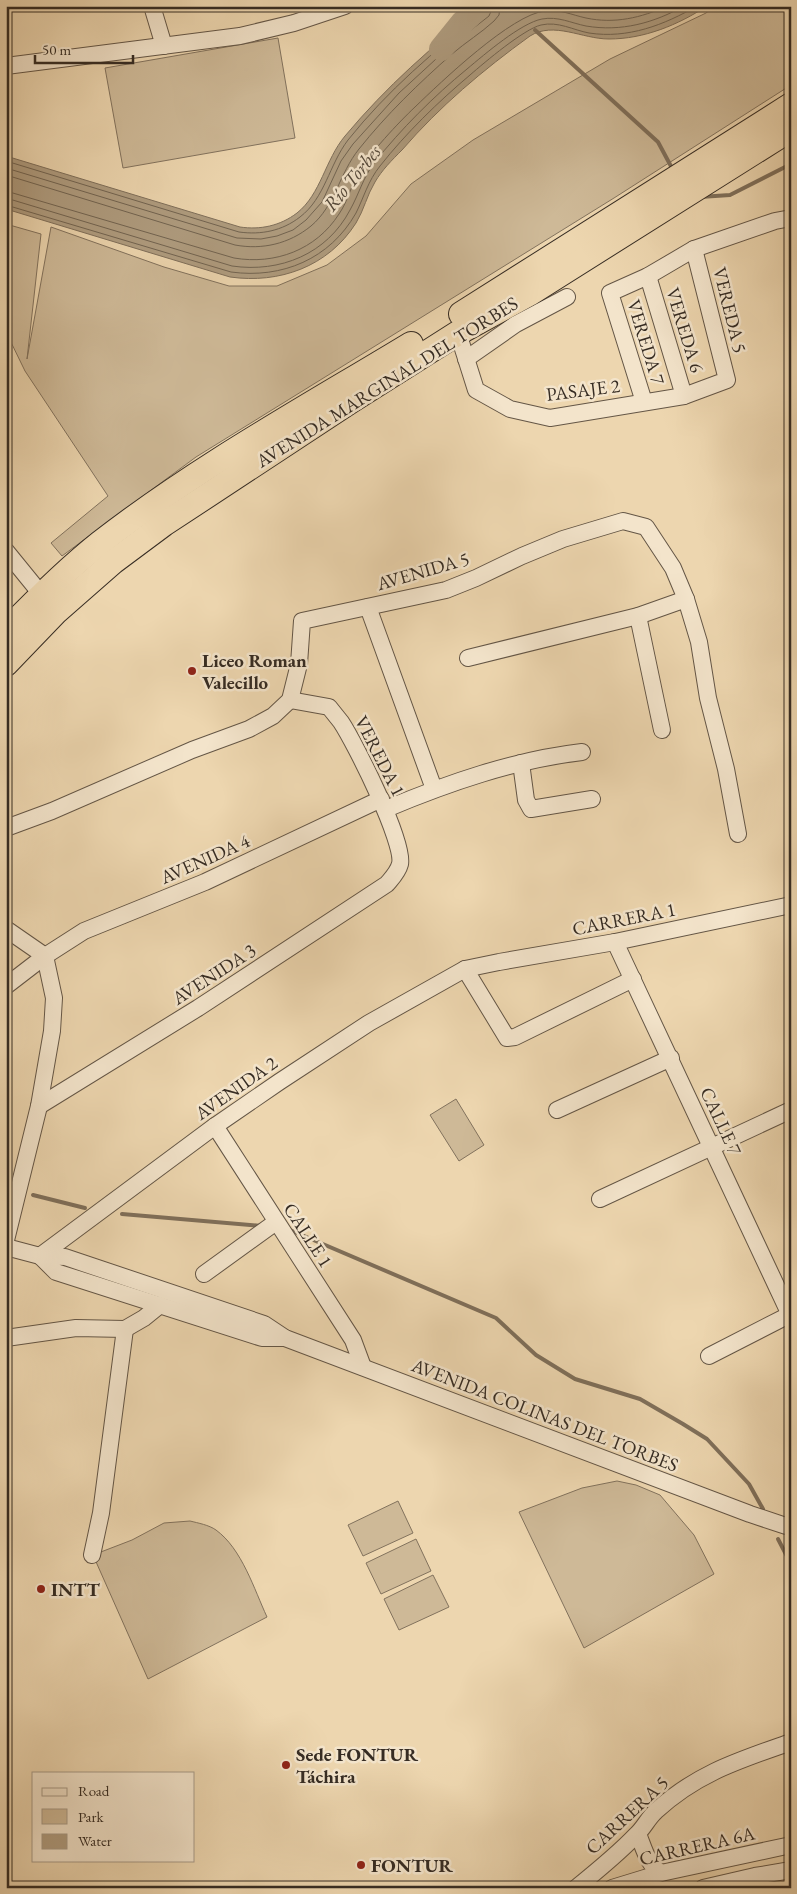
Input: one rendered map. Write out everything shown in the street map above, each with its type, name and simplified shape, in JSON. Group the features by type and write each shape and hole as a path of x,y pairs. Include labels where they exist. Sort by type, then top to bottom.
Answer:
{"highway":[{"name":"AVENIDA MARGINAL DEL TORBES","path":"6,632 41,594 99,544 204,470 490,296 791,105"},
{"name":"AVENIDA MARGINAL DEL TORBES","path":"6,664 56,612 112,562 220,487 458,334 529,294 791,129"}],"street":[{"path":"152,6 164,46"},
{"path":"6,66 240,36 294,23 346,6"},
{"path":"648,276 694,250 791,218"},
{"name":"VEREDA 5","path":"694,250 727,380"},
{"name":"VEREDA 7","path":"644,402 610,293 648,276"},
{"name":"VEREDA 6","path":"648,276 684,396"},
{"path":"466,359 516,324 568,297"},
{"name":"PASAJE 2","path":"458,334 476,390 510,409 550,418 684,396 727,380"},
{"name":"AVENIDA 5","path":"290,700 299,664 302,622 446,590 563,539 623,521 646,528 673,568 686,599 699,642 708,698 726,769 738,834"},
{"path":"6,551 41,594"},
{"path":"468,658 638,616 686,599"},
{"path":"368,607 434,789"},
{"path":"638,616 662,730"},
{"path":"6,828 52,811 192,750 249,730 274,716 290,700"},
{"name":"VEREDA 1","path":"290,700 329,707 342,723 383,804 400,854 400,864"},
{"name":"AVENIDA 4","path":"6,986 84,931 206,882 383,804 522,762 582,752"},
{"path":"522,762 526,800 531,809 592,799"},
{"name":"AVENIDA 3","path":"39,1106 206,1003 387,884 396,874 400,864"},
{"name":"CARRERA 1","path":"465,969 615,942 791,905"},
{"path":"6,929 46,956 54,998 52,1031 39,1106 6,1240"},
{"name":"CALLE 7","path":"615,942 790,1315"},
{"path":"465,969 508,1038 516,1037 633,979"},
{"name":"AVENIDA 2","path":"40,1256 216,1126 279,1082 369,1024 465,969"},
{"path":"558,1110 670,1058"},
{"path":"600,1199 791,1110"},
{"name":"CALLE 1","path":"216,1126 353,1340 363,1367"},
{"path":"204,1274 276,1222"},
{"name":"AVENIDA COLINAS DEL TORBES","path":"6,1247 40,1256 65,1257 264,1324 285,1338 750,1514 791,1526"},
{"name":"AVENIDA COLINAS DEL TORBES","path":"40,1256 56,1272 262,1338 285,1338"},
{"path":"6,1338 76,1328 125,1329 160,1305"},
{"path":"709,1356 790,1315"},
{"path":"92,1555 101,1513 125,1329"},
{"name":"CARRERA 5","path":"576,1888 603,1867 638,1834 654,1812 688,1786 724,1766 791,1742"},
{"path":"638,1834 647,1858 654,1868 661,1873"},
{"name":"CARRERA 6A","path":"612,1888 661,1873 791,1845"},
{"path":"704,1888 791,1870"}],"green space":[{"path":"715,6 791,6 791,85 614,198 196,457 62,556 51,543 108,496 25,371 6,332 6,224 41,234 27,359 51,227 164,267 229,286 277,286 327,265 366,236 411,184 473,140 610,59 706,13"},
{"path":"278,38 295,138 123,168 105,68"},
{"path":"456,1099 484,1145 459,1161 430,1115"},
{"path":"617,1481 636,1485 660,1495 694,1535 714,1574 584,1648 519,1512 582,1488"},
{"path":"398,1501 413,1533 363,1556 348,1525"},
{"path":"190,1521 213,1528 225,1538 240,1558 267,1617 148,1679 93,1555 132,1540 164,1523"},
{"path":"416,1539 431,1571 381,1594 366,1563"},
{"path":"433,1575 449,1607 399,1630 384,1599"}],"water":[{"path":"484,6 707,6 672,25 635,37 609,39 558,30 539,32 530,36 463,89 431,118 391,161 375,182 359,218 345,238 317,261 284,275 266,278 230,277 6,209 6,156 240,227 255,228 277,224 297,213 305,205 317,187 338,145 377,100 428,51"}],"waterway":[{"name":"Río Torbes","path":"441,49 462,23 480,6"},
{"path":"535,30 658,142 673,170"},
{"path":"700,197 730,195 791,164"},
{"path":"33,1195 85,1208"},
{"path":"122,1214 262,1226"},
{"path":"290,1230 496,1318 536,1355 575,1379 640,1399 683,1424 707,1439 749,1484 763,1509"},
{"path":"778,1539 791,1564"}],"place":[{"name":"Liceo Roman Valecillo","path":"192,671"},
{"name":"INTT","path":"41,1589"},
{"name":"Sede FONTUR Táchira","path":"286,1765"},
{"name":"FONTUR","path":"361,1865"}]}
